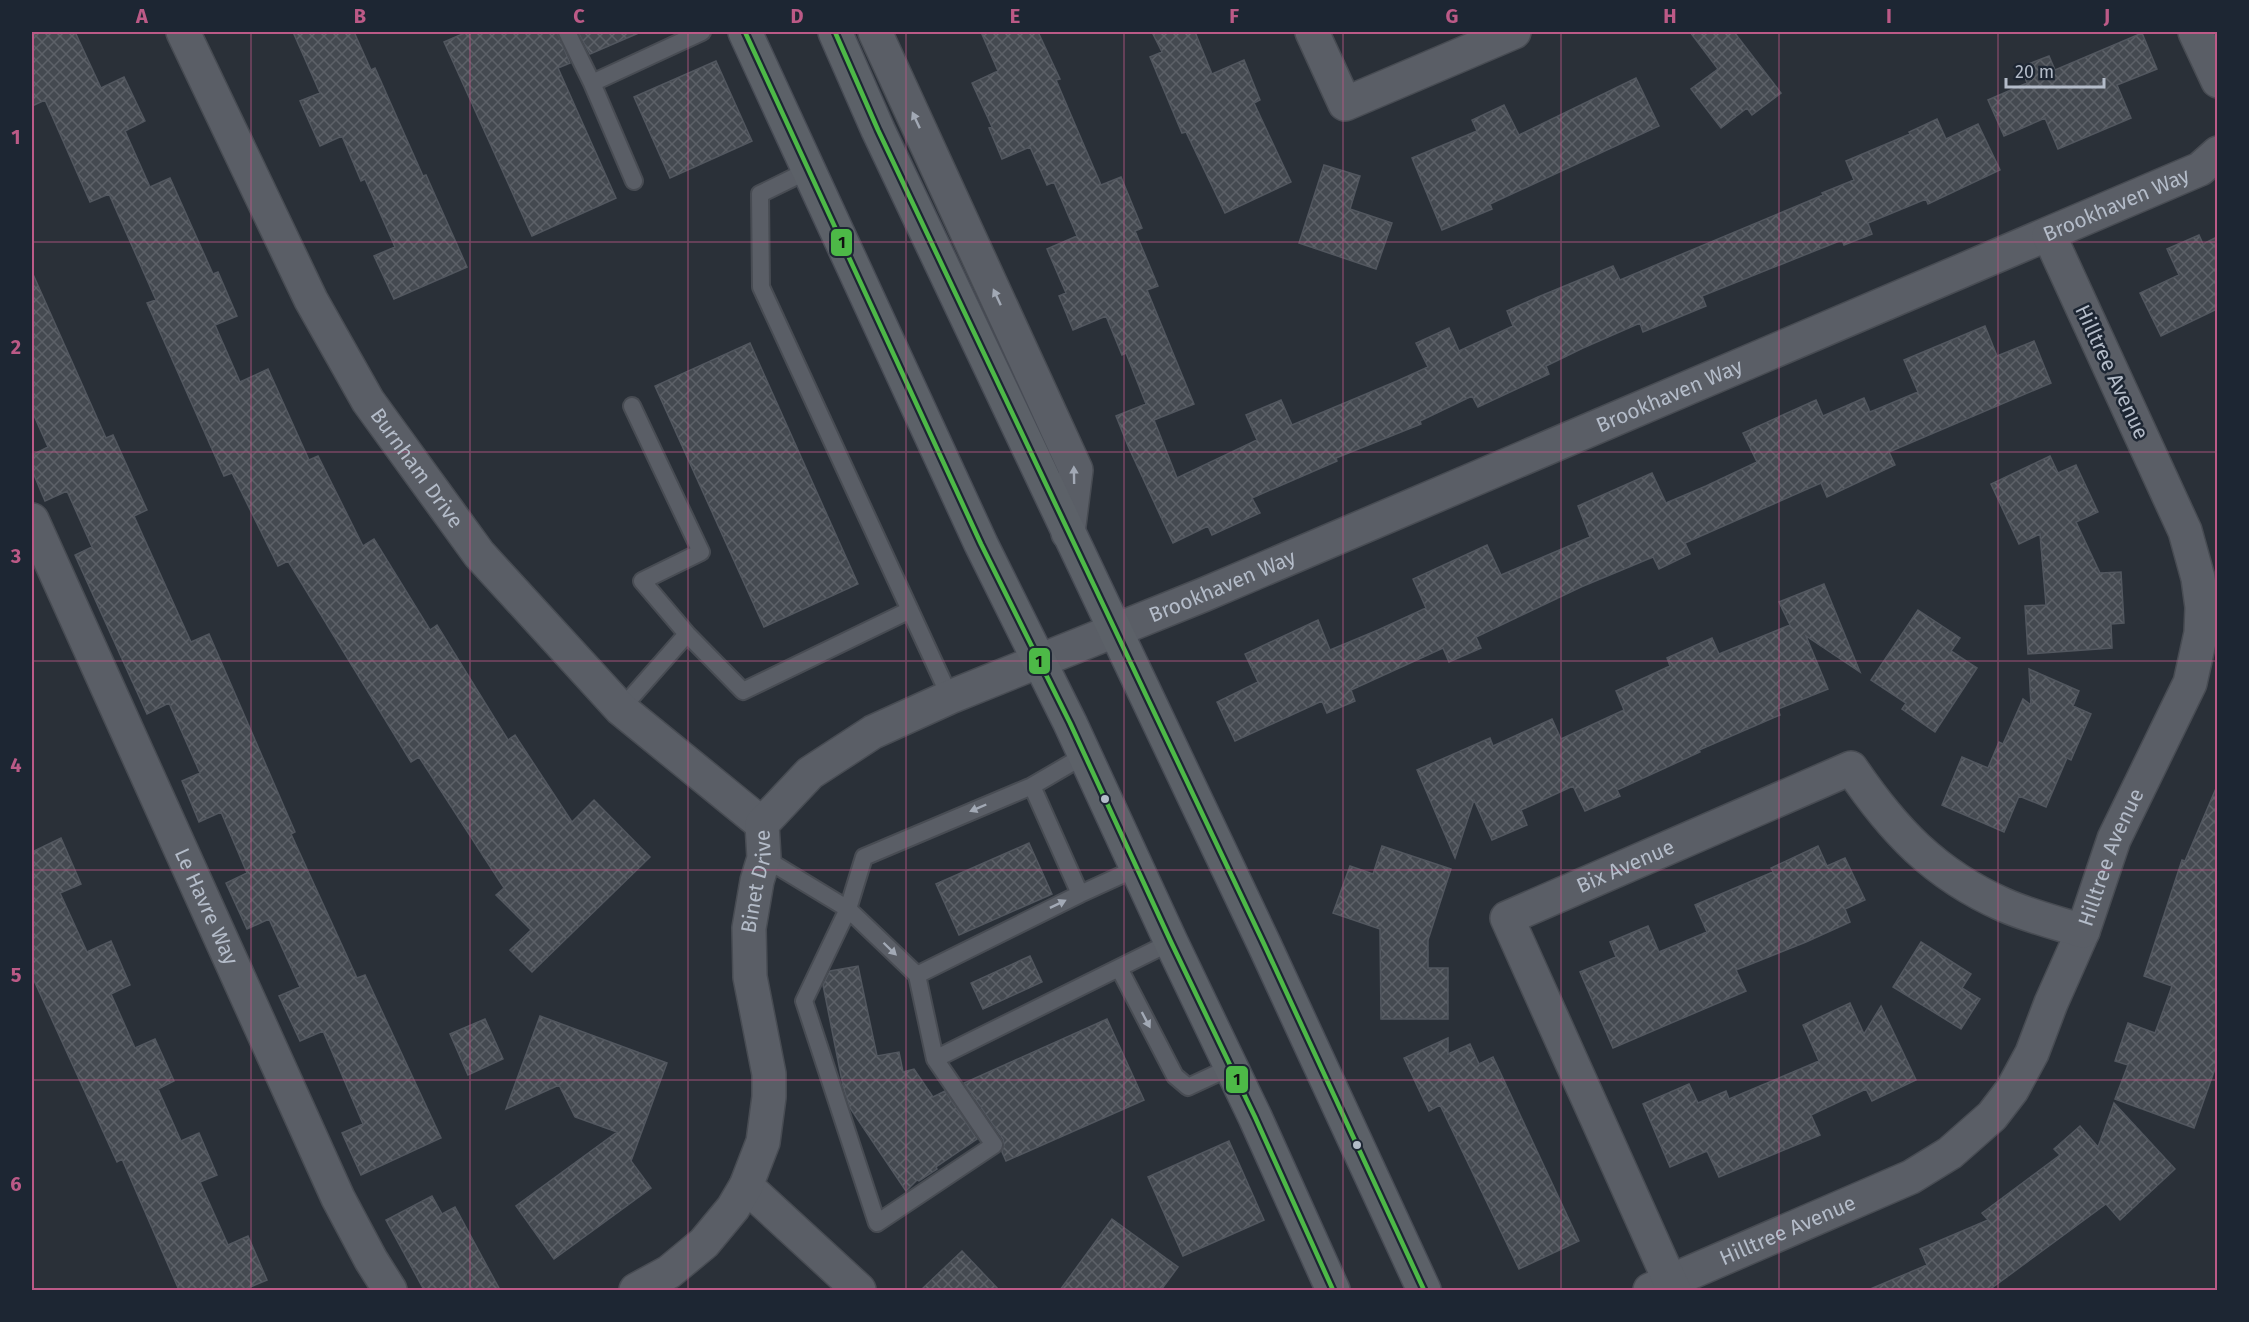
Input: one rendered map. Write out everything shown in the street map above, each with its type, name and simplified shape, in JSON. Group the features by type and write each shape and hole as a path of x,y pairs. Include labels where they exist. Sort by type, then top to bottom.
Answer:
{"main road":[{"path":"746,32 981,544 1085,754 1334,1290"},
{"path":"835,32 878,130 1115,629 1424,1290"}],"street":[{"name":"Burnham Drive","path":"183,32 311,300 368,401 479,554 621,709 762,824"},
{"path":"875,32 1076,470 1068,533"},
{"path":"1312,32 1345,104 1514,32"},
{"path":"2195,32 2217,81"},
{"name":"Brookhaven Way","path":"1115,629 1203,595 2200,170 2217,153"},
{"name":"Hilltree Avenue","path":"1665,1288 1911,1177 1950,1153 1992,1116 2012,1090 2032,1053 2083,931 2114,838 2190,683 2210,603 2196,570 2185,531 2049,235"},
{"name":"Le Havre Way","path":"32,520 338,1198 390,1290"},
{"name":"Binet Drive","path":"636,1290 669,1272 704,1243 733,1208 746,1186 763,1142 769,1097 766,1052 750,977 749,928 757,880 764,858 762,824 810,773 873,732 950,697 1115,629"},
{"name":"Bix Avenue","path":"1665,1288 1507,918 1851,768 1877,806 1913,846 1956,879 2004,905 2083,931"},
{"path":"746,1186 859,1290"}],"lane":[{"path":"567,32 592,83 634,181"},
{"path":"592,83 702,32"},
{"path":"809,170 760,194 761,287 950,697"},
{"path":"632,406 701,552 642,581 687,634 743,692 910,610"},
{"path":"621,709 687,634"},
{"path":"764,858 848,909 917,975 935,1059 994,1145 878,1223 804,1001 848,909 864,857 1032,786 1085,754"},
{"path":"1032,786 1080,894"},
{"path":"917,975 1137,868"},
{"path":"935,1059 1171,942"},
{"path":"1119,968 1175,1076 1188,1087 1231,1067"}],"building":[{"path":"32,32 75,32 101,88 124,77 145,121 125,131 150,187 170,178 213,274 218,272 237,316 215,325 240,382 268,369 309,460 318,456 363,546 374,539 430,630 437,625 508,740 515,735 572,822 594,800 650,857 532,972 510,950 531,930 496,895 504,888 419,757 411,762 288,561 278,566 232,473 224,476 147,303 156,300 109,194 90,202 45,100 32,106"},
{"path":"293,32 354,32 371,70 375,68 467,267 394,299 374,256 395,247 365,179 361,181 342,136 320,146 300,101 320,93"},
{"path":"467,32 557,32 570,63 558,68 616,198 532,236 444,42"},
{"path":"578,32 641,32 590,54"},
{"path":"981,32 1038,32 1060,79 1056,80 1101,185 1121,177 1142,228 1135,231 1158,286 1147,290 1194,404 1154,420 1177,478 1257,440 1246,415 1281,400 1292,425 1397,381 1428,367 1416,343 1449,328 1459,351 1513,326 1507,311 1538,297 1613,266 1620,280 1823,195 1822,193 1854,180 1846,161 1910,134 1909,132 1937,119 1946,139 1978,124 2000,170 1928,204 1926,199 1868,223 1872,234 1844,245 1842,240 1702,296 1706,306 1643,332 1640,323 1583,348 1546,366 1549,374 1478,407 1472,396 1420,421 1421,424 1336,458 1337,461 1252,498 1260,513 1212,535 1208,526 1173,543 1116,416 1146,404 1126,353 1122,355 1106,316 1073,330 1059,296 1066,293 1047,249 1077,236 1054,182 1047,185 1030,147 1002,159 989,128 992,127 972,83 998,71"},
{"path":"1152,32 1195,32 1212,74 1244,60 1260,100 1254,103 1291,182 1225,213 1186,132 1182,133 1150,57 1162,52"},
{"path":"1690,32 1734,32 1781,93 1752,115 1747,108 1721,128 1691,89 1718,69"},
{"path":"2142,33 2157,69 2117,85 2131,118 2058,149 2045,118 2004,136 1988,100 2027,83 2021,67 2049,56 2055,70"},
{"path":"716,61 752,141 670,178 634,97"},
{"path":"1636,78 1659,126 1490,204 1492,209 1442,230 1412,158 1477,131 1472,120 1504,105 1519,135"},
{"path":"1324,165 1360,176 1350,209 1392,223 1376,269 1299,243"},
{"path":"2199,235 2203,244 2217,237 2217,309 2161,336 2140,293 2179,275 2167,249"},
{"path":"32,272 106,438 113,435 147,510 134,516 191,642 209,634 295,832 291,834 357,978 365,975 441,1138 361,1175 342,1133 363,1124 323,1031 300,1041 279,996 300,987 269,919 247,929 226,883 247,873 221,812 199,822 182,781 200,773 169,703 147,714 75,555 92,547 67,491 45,501 32,470 32,455 48,447 32,411"},
{"path":"1985,326 1997,356 2034,341 2051,383 1889,452 1895,465 1827,497 1821,483 1685,543 1690,554 1659,569 1653,557 1581,587 1476,637 1481,648 1449,662 1443,648 1351,690 1355,701 1327,713 1322,701 1235,741 1217,702 1258,682 1245,654 1318,620 1330,650 1378,630 1426,608 1413,579 1487,545 1501,575 1590,537 1578,506 1652,473 1666,503 1706,486 1757,462 1743,433 1816,400 1823,416 1864,398 1870,412 1918,392 1904,360"},
{"path":"750,343 858,584 764,627 655,386"},
{"path":"2050,456 2058,473 2076,465 2098,512 2076,522 2100,573 2121,572 2124,623 2111,624 2112,648 2028,654 2025,606 2046,605 2040,534 2019,544 1991,484"},
{"path":"1824,584 1860,672 1806,636 1828,689 1778,709 1780,715 1699,750 1700,752 1617,790 1620,796 1585,811 1573,786 1521,810 1527,825 1492,840 1474,800 1455,858 1417,770 1490,738 1493,746 1552,719 1561,739 1624,710 1616,691 1670,666 1667,658 1712,638 1719,654 1790,625 1779,602"},
{"path":"1918,610 1960,638 1951,651 1977,668 1935,732 1902,709 1906,703 1871,680"},
{"path":"2029,669 2079,691 2073,706 2091,714 2071,760 2067,758 2046,807 2019,796 2004,832 1942,805 1962,757 1988,768 1999,742 2003,744 2023,699 2031,705"},
{"path":"2217,786 2217,1063 2194,1128 2115,1099 2128,1065 2115,1061 2128,1023 2155,1033 2172,986 2144,976 2182,860 2185,861"},
{"path":"61,838 81,884 60,893 87,952 111,941 130,985 111,994 135,1048 155,1039 174,1081 158,1089 181,1141 199,1133 217,1175 200,1182 228,1245 248,1236 267,1280 243,1290 179,1290 122,1159 117,1162 32,976 32,852"},
{"path":"1029,843 1052,894 959,935 936,884"},
{"path":"1382,846 1451,869 1428,940 1428,968 1448,968 1448,1019 1381,1019 1380,929 1333,913 1350,866 1373,874"},
{"path":"1818,846 1827,866 1845,858 1865,900 1845,909 1850,922 1736,970 1746,991 1613,1048 1580,972 1616,957 1610,942 1648,926 1659,952 1707,932 1695,905 1773,872 1771,868"},
{"path":"1921,942 1971,974 1962,988 1980,999 1961,1029 1893,987"},
{"path":"1030,956 1042,982 983,1009 971,983"},
{"path":"858,966 877,1056 899,1052 903,1072 914,1069 933,1097 945,1091 977,1139 936,1167 937,1169 919,1181 917,1180 906,1191 850,1108 843,1086 823,985 830,971"},
{"path":"1850,1003 1864,1034 1881,1006 1916,1080 1872,1101 1866,1089 1811,1115 1820,1135 1719,1177 1707,1151 1670,1167 1643,1104 1689,1084 1698,1103 1726,1091 1729,1099 1819,1061 1803,1025"},
{"path":"540,1016 667,1063 631,1161 651,1188 554,1259 516,1206 617,1132 575,1117 559,1085 506,1109"},
{"path":"485,1019 503,1059 468,1075 450,1034"},
{"path":"1107,1019 1144,1100 1006,1161 1002,1152 1003,1139 964,1083"},
{"path":"1448,1038 1448,1054 1470,1044 1479,1064 1493,1057 1579,1241 1519,1269 1440,1105 1429,1111 1404,1058"},
{"path":"2114,1103 2175,1169 2120,1220 2106,1204 1989,1290 1868,1290 1927,1265 1920,1249 1988,1220 1982,1213 2060,1155 2054,1149 2080,1126 2098,1147"},
{"path":"1229,1141 1264,1220 1183,1256 1148,1177"},
{"path":"432,1196 442,1214 455,1207 500,1290 424,1290 386,1220"},
{"path":"1112,1219 1178,1267 1161,1290 1060,1290"},
{"path":"962,1251 999,1290 921,1290"}],"transit line":[{"name":"1","path":"745,32 981,544 1070,723 1255,1117 1333,1290"},
{"name":"1","path":"835,32 878,130 1264,944 1424,1290"}]}
